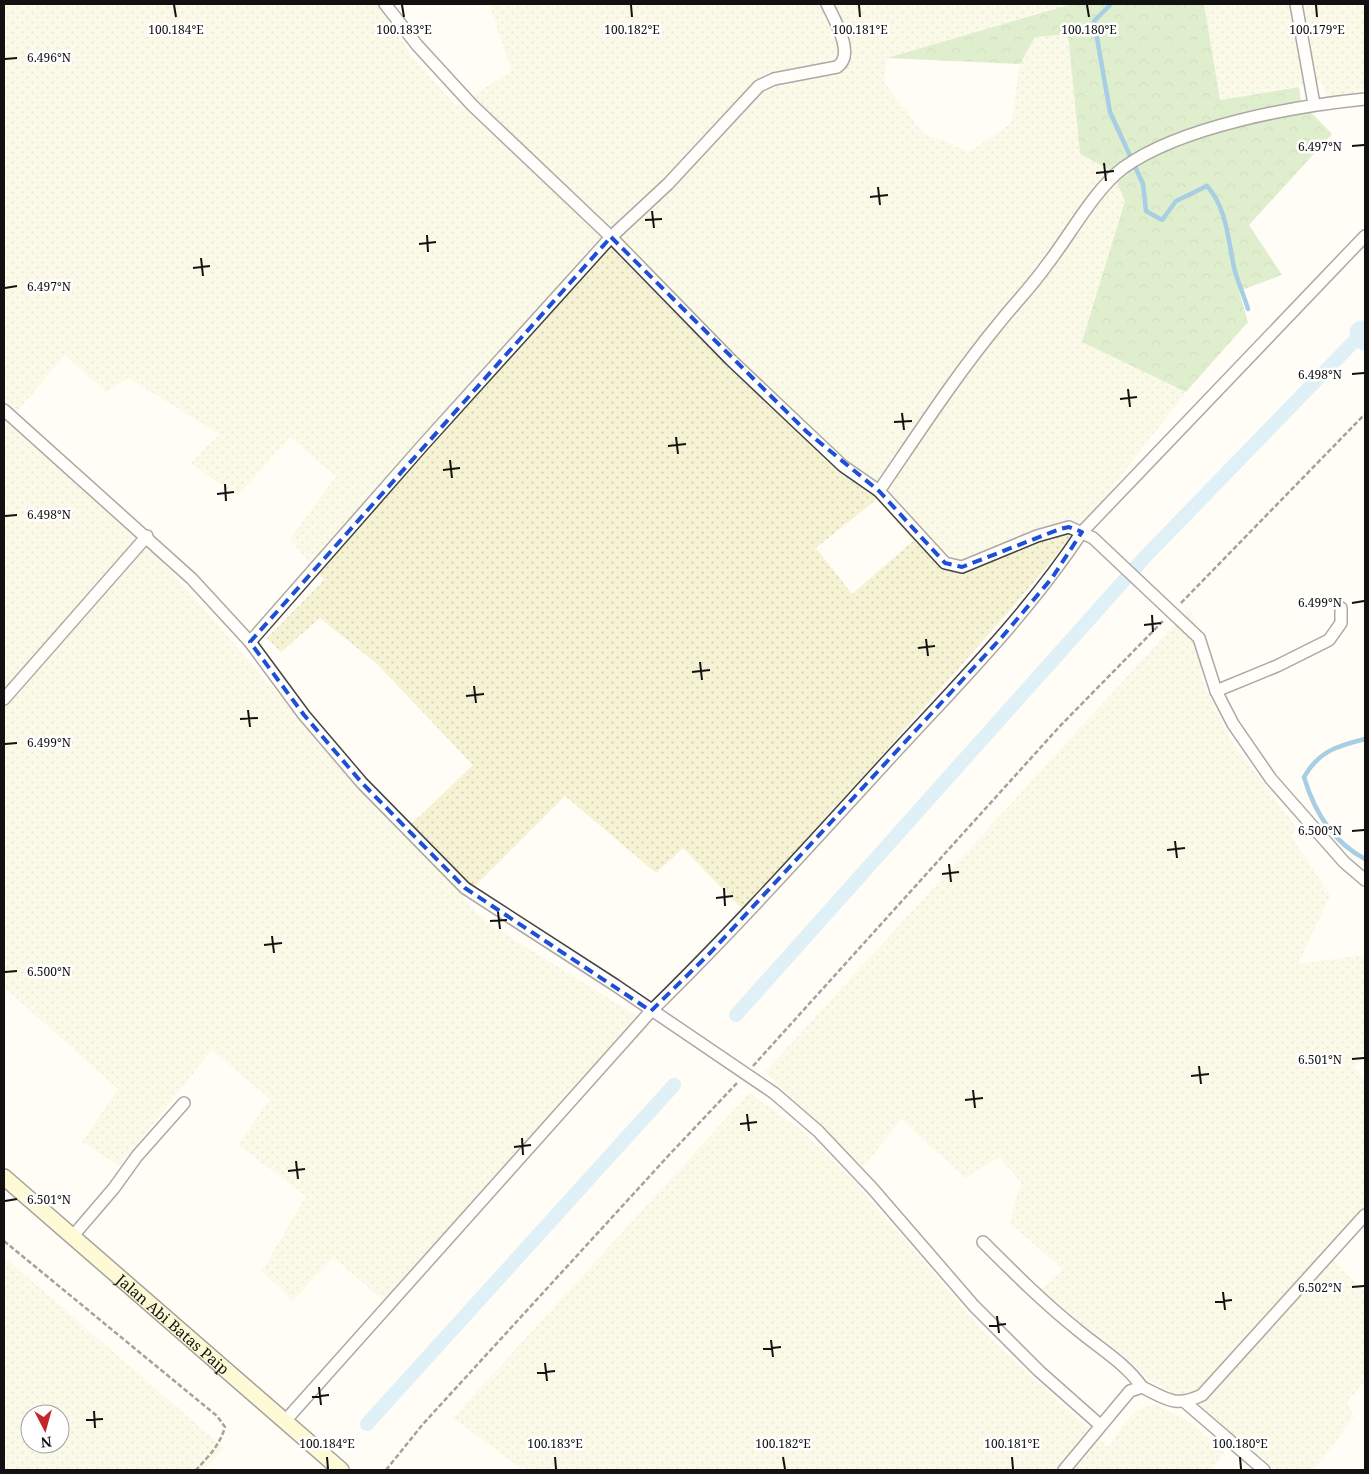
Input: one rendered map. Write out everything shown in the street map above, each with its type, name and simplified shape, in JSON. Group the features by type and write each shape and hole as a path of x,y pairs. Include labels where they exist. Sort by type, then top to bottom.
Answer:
{"main road":[{"name":"Jalan Abi Batas Paip","path":"4,1177 341,1470"}],"street":[{"path":"385,4 417,45 472,105 611,237 731,360 843,466 879,491 945,564 962,567 1001,550 1069,527 1093,538 1199,638 1216,691 1233,724 1272,779 1344,862 1365,880"},
{"path":"250,642 423,445 611,237 668,184 759,86 774,79 837,67 843,62 845,54 843,42 827,4"},
{"path":"1296,4 1314,104"},
{"path":"879,491 990,335 1047,265 1093,202 1122,169 1148,154 1186,138 1230,124 1314,104 1365,99"},
{"path":"289,1424 651,1011 711,952 1002,637 1052,578 1082,532 1365,236"},
{"path":"4,410 147,536 192,579 250,642 304,716 362,783 465,888 774,1093 818,1132 878,1194 974,1306 1038,1371 1100,1425"},
{"path":"4,699 147,536"},
{"path":"1216,691 1277,666 1329,640 1341,623 1341,608"},
{"path":"72,1237 114,1188 137,1156 184,1103"},
{"path":"1186,1403 1202,1395 1365,1216"},
{"path":"983,1242 1026,1285 1079,1331 1130,1370 1142,1387 1171,1400 1186,1403 1264,1470"},
{"path":"1064,1470 1130,1391 1142,1387"}],"path":[{"path":"386,1470 423,1424 668,1155 747,1074 1060,726 1365,414"},
{"path":"4,1240 216,1416 225,1427 222,1436 217,1447 196,1470"}],"highlighted area":[{"path":"611,237 807,432 879,491 945,563 962,567 1060,529 1069,527 1082,532 1052,578 1002,637 711,952 651,1011 465,888 362,783 304,715 250,642"}],"shaded area":[{"path":"4,4 378,4 413,58 456,106 512,71 489,4 1072,4 887,58 884,82 923,133 970,152 1011,123 1020,64 1035,37 1068,34 1080,154 1112,171 1125,201 1083,342 1186,392 1097,507 1011,609 744,911 683,848 656,873 565,796 463,898 486,922 650,1024 392,1308 333,1257 293,1301 262,1271 306,1196 238,1145 270,1099 212,1050 119,1166 82,1142 118,1089 4,987","holes":["65,355 106,392 128,378 220,434 191,463 237,496 290,437 336,476 290,539 324,580 267,638 281,652 320,618 377,664 473,765 401,834 142,539 8,422","877,499 913,541 852,594 816,548"]},
{"path":"1204,4 1365,4 1365,91 1326,97 1322,82 1220,100"},
{"path":"1189,609 1197,623 1202,680 1229,738 1296,827 1291,836 1330,895 1298,964 1365,955 1365,1053 1355,1067 1365,1082 1365,1211 1325,1252 1365,1292 1365,1381 1347,1402 1354,1417 1314,1470 1275,1470 1186,1400 1151,1381 1127,1358 1039,1291 1063,1270 1010,1223 1021,1182 999,1157 965,1178 901,1119 863,1168 765,1072"},
{"path":"749,1093 798,1127 853,1181 985,1333 1108,1447 1134,1412 1153,1404 1189,1421 1224,1452 1211,1470 523,1470 453,1418"},
{"path":"4,1257 224,1448 204,1470 4,1470"}],"green space":[{"path":"1072,4 1204,4 1220,100 1299,87 1301,102 1332,134 1249,225 1282,275 1239,291 1248,322 1186,392 1082,342 1125,201 1112,171 1080,154 1068,34 1035,37 1020,64 887,58"}],"waterway":[{"path":"1111,4 1094,21 1110,112 1143,184 1146,211 1162,220 1176,201 1207,186 1214,195 1223,214 1235,272 1248,309"},
{"path":"736,1015 1145,557 1365,330"},
{"path":"1362,333 1365,338"},
{"path":"1365,739 1337,747 1323,755 1304,777 1313,802 1334,835 1343,844 1365,859"},
{"path":"367,1424 674,1085"}]}
